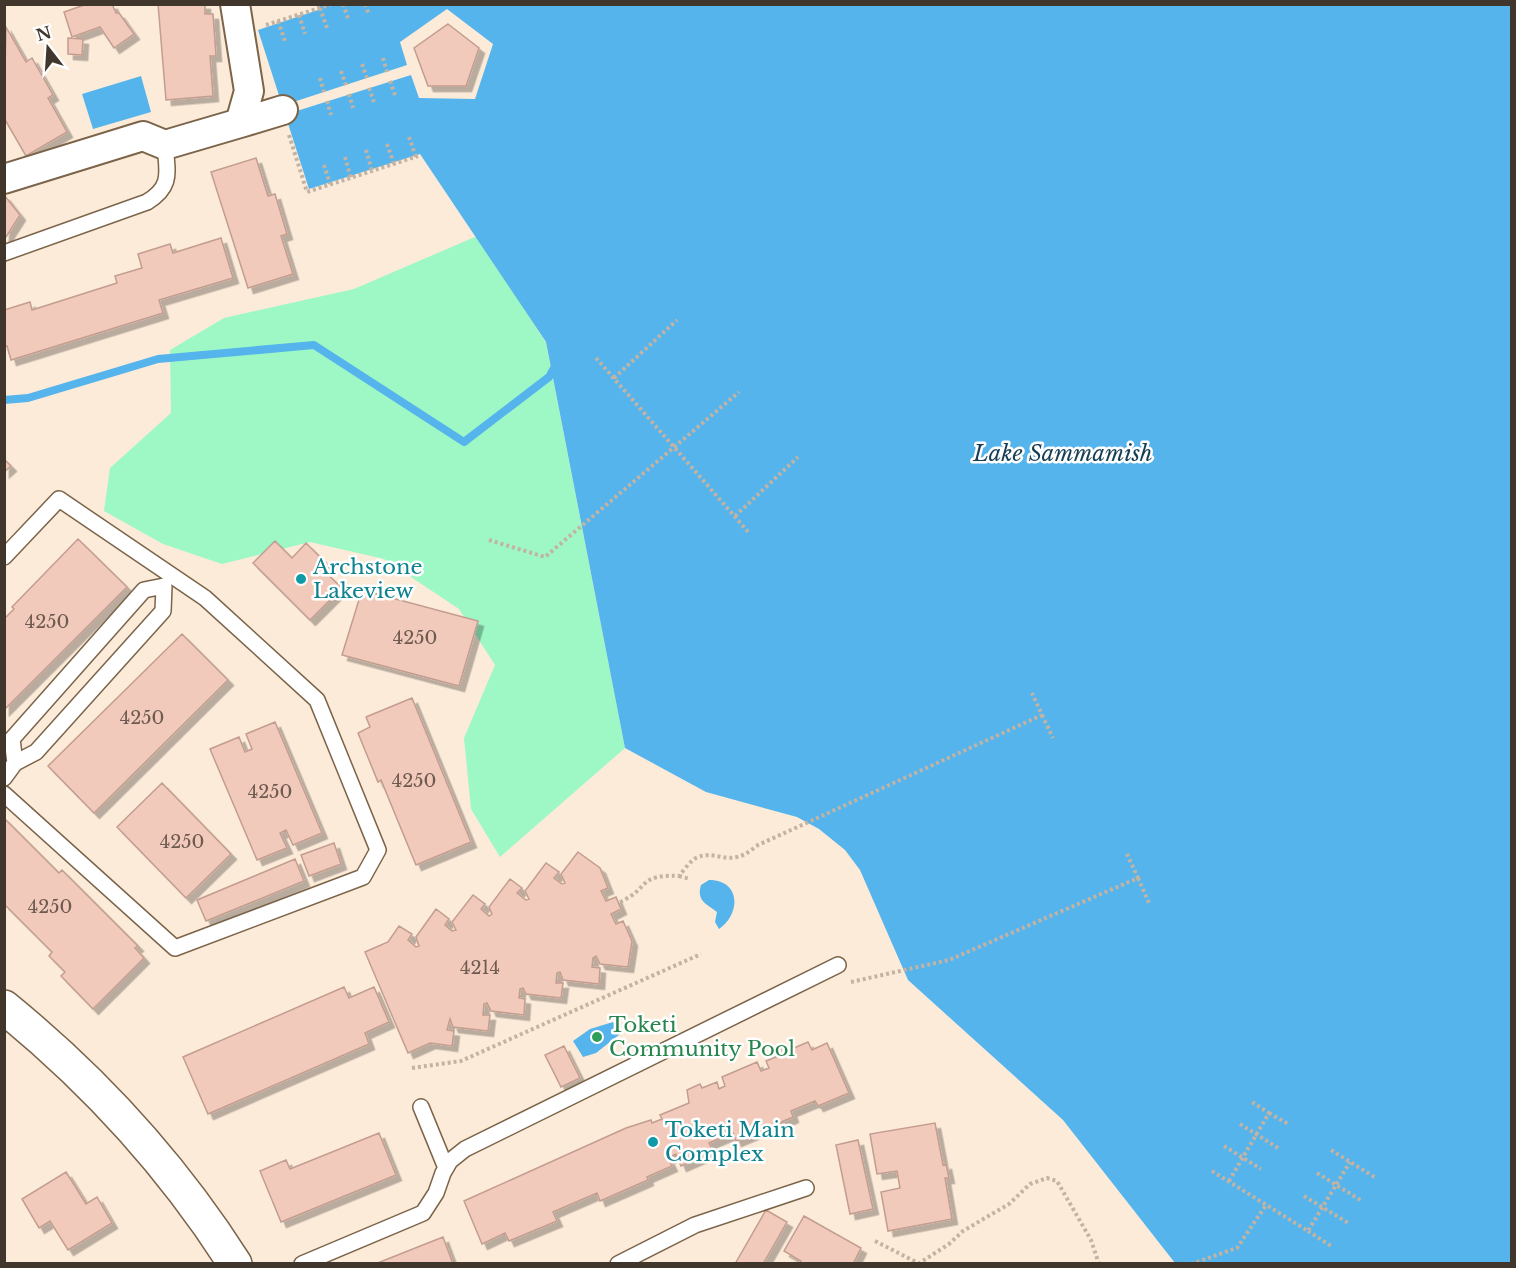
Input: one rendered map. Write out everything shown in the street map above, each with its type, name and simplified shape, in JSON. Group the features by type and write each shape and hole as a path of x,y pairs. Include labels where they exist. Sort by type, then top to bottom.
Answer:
{"main road":[{"path":"4,1007 91,1083 144,1140 202,1212 235,1263"}],"street":[{"path":"235,4 249,92 240,123"},
{"path":"4,179 143,136 165,145 283,110"}],"lane":[{"path":"4,253 147,202 159,195 168,182 165,145"},
{"path":"4,557 59,499 168,581 205,598 317,700 378,850 363,877 175,948 4,794"},
{"path":"4,778 15,764 36,752 163,611 168,581"},
{"path":"15,764 12,739 144,590 168,581"},
{"path":"302,1263 423,1213 436,1193 446,1168 465,1149 838,965"},
{"path":"421,1107 446,1168"},
{"path":"618,1263 695,1225 806,1188"}],"path":[{"path":"343,4 349,21"},
{"path":"365,4 369,15"},
{"path":"320,8 327,28"},
{"path":"299,15 305,34"},
{"path":"278,21 285,41"},
{"path":"383,58 387,72"},
{"path":"362,64 367,78"},
{"path":"341,71 346,85"},
{"path":"320,78 324,92"},
{"path":"390,81 395,95"},
{"path":"369,88 374,102"},
{"path":"349,94 353,108"},
{"path":"327,101 331,115"},
{"path":"409,137 416,158"},
{"path":"387,144 394,164"},
{"path":"366,150 372,171"},
{"path":"345,157 351,178"},
{"path":"324,165 330,184"},
{"path":"614,378 677,320"},
{"path":"596,358 750,534"},
{"path":"489,540 545,557 739,392"},
{"path":"734,516 798,457"},
{"path":"1032,693 1053,738"},
{"path":"679,876 694,859 702,856 736,859 756,846 1042,715"},
{"path":"1126,852 1149,903"},
{"path":"620,902 634,896 648,879 655,875 690,879"},
{"path":"838,965 846,983 949,960 1138,878"},
{"path":"412,1068 461,1061 701,954"},
{"path":"1252,1102 1290,1125"},
{"path":"1229,1181 1269,1113"},
{"path":"1240,1124 1278,1148"},
{"path":"1224,1146 1261,1169"},
{"path":"1331,1150 1376,1178"},
{"path":"1308,1231 1350,1162"},
{"path":"1212,1171 1331,1246"},
{"path":"1317,1173 1362,1201"},
{"path":"875,1241 918,1263 949,1244 963,1231 1009,1204 1030,1184 1047,1178 1057,1180 1091,1240 1099,1263"},
{"path":"1304,1196 1350,1224"},
{"path":"1191,1263 1237,1248 1266,1205"}],"green space":[{"path":"477,236 546,343 625,748 500,857 471,809 464,738 495,665 459,609 384,559 310,542 222,564 163,544 104,511 110,468 171,413 170,350 224,318 354,289"}],"water":[{"name":"Lake Sammamish","path":"317,4 1511,5 1511,1263 1175,1263 1063,1120 908,980 860,870 845,850 819,829 797,817 706,792 625,748 546,342 420,154 309,189 258,30 318,10"},
{"path":"141,76 151,112 93,129 82,94"},
{"path":"709,880 720,881 727,886 734,899 731,915 719,929 715,922 717,912 703,902 700,895 701,885"},
{"name":"Toketi Community Pool","path":"613,1022 620,1034 596,1053 583,1057 573,1041 590,1029"}],"pier":[{"path":"447,9 493,44 475,99 419,98 411,75 284,115 281,106 407,65 400,42"}],"building":[{"path":"87,4 112,4 116,13 119,13 134,34 114,48 100,27 72,37 64,12"},
{"path":"158,4 205,4 205,14 213,14 216,56 210,56 213,96 166,100"},
{"path":"448,24 479,48 466,86 428,86 414,48"},
{"path":"6,27 26,62 32,58 53,95 48,98 67,132 26,156 4,118"},
{"path":"68,38 83,39 82,55 68,54"},
{"path":"256,158 268,196 275,194 287,234 281,236 293,274 248,288 211,172"},
{"path":"5,196 20,215 4,237"},
{"path":"221,238 233,278 159,300 163,313 11,360 7,346 4,347 4,310 30,302 32,310 117,283 115,276 142,268 138,254 170,244 173,253"},
{"path":"4,459 11,466 4,472"},
{"path":"78,539 127,587 4,710 4,619 14,609 12,607"},
{"name":"Archstone Lakeview","path":"275,541 292,558 306,543 329,566 324,571 342,588 310,620 253,563"},
{"path":"362,590 478,621 459,686 342,655"},
{"path":"182,634 228,680 94,813 48,766"},
{"path":"412,698 471,842 416,865 381,780 378,782 358,733 370,727 366,717"},
{"path":"275,722 322,833 293,845 286,830 280,833 287,848 257,860 210,749 239,737 245,752 252,749 246,734"},
{"path":"162,783 231,854 186,898 117,827"},
{"path":"4,818 59,873 62,870 138,946 135,948 144,958 93,1009 61,976 65,972 49,956 52,952 4,904"},
{"path":"334,843 341,864 309,876 301,855"},
{"path":"578,852 600,868 608,888 601,891 606,901 616,897 621,909 611,914 616,924 623,921 632,941 628,967 600,964 596,956 593,958 592,967 600,968 599,984 563,980 560,972 557,973 556,983 563,983 561,998 526,994 523,988 520,989 519,998 525,999 524,1015 491,1011 487,1003 484,1004 483,1015 490,1015 488,1031 453,1027 450,1019 447,1030 454,1031 452,1046 430,1043 408,1053 365,952 388,942 399,926 412,934 408,940 416,947 419,946 416,937 436,909 449,919 445,925 452,931 456,930 452,922 473,895 485,904 481,909 489,916 492,914 489,907 510,879 522,888 517,893 526,900 529,899 525,891 546,863 559,872 554,878 562,884 565,883 561,874"},
{"path":"295,859 304,881 206,921 197,900"},
{"path":"344,987 349,998 374,987 389,1022 365,1033 369,1044 208,1114 183,1057"},
{"name":"Toketi Main Complex","path":"808,1042 812,1050 827,1043 849,1093 818,1106 815,1101 791,1111 793,1117 736,1141 733,1133 709,1143 713,1152 681,1166 676,1154 668,1158 672,1166 647,1177 648,1180 600,1201 597,1193 553,1212 557,1221 509,1241 505,1233 482,1244 464,1201 626,1128 662,1119 660,1115 689,1103 687,1090 700,1084 702,1088 717,1082 719,1089 725,1086 722,1077 757,1062 761,1071 769,1068 766,1061 778,1056 776,1051 792,1044 794,1048"},
{"path":"564,1046 580,1078 561,1087 545,1055"},
{"path":"935,1123 943,1165 946,1164 949,1178 945,1178 952,1219 888,1231 881,1192 900,1188 897,1171 877,1174 870,1134"},
{"path":"379,1133 396,1175 281,1222 260,1171 286,1160 290,1169"},
{"path":"858,1140 873,1209 850,1214 836,1145"},
{"path":"66,1172 86,1204 97,1197 112,1223 68,1250 50,1221 39,1228 22,1199"},
{"path":"766,1210 787,1222 763,1264 735,1264"},
{"path":"804,1216 861,1248 853,1264 800,1264 801,1261 784,1251"},
{"path":"443,1237 453,1264 375,1264"}],"waterway":[{"path":"4,400 28,398 158,359 314,345 464,442 549,377 557,363"}],"place":[{"name":"Archstone Lakeview","path":"301,579"},
{"name":"Toketi Community Pool","path":"597,1037"},
{"name":"Toketi Main Complex","path":"653,1142"}]}
